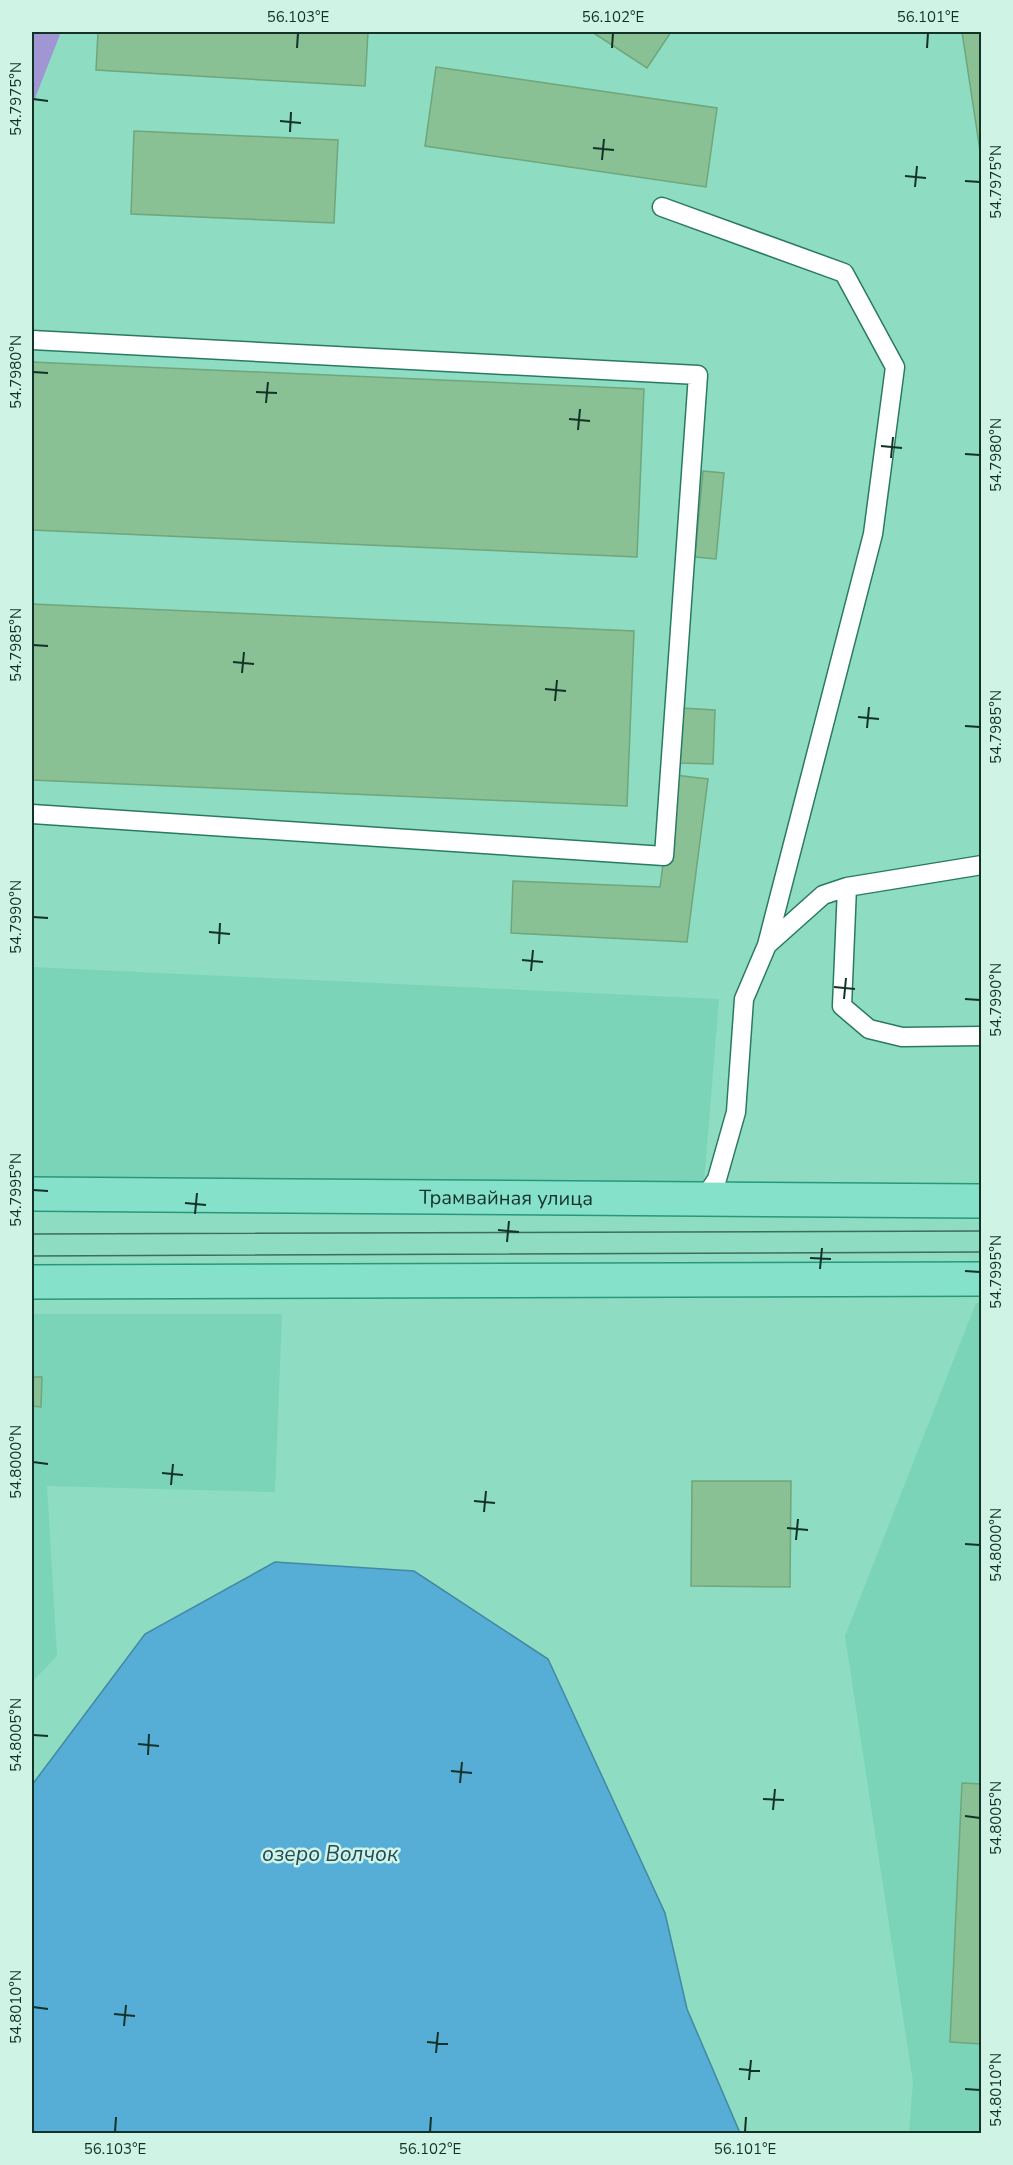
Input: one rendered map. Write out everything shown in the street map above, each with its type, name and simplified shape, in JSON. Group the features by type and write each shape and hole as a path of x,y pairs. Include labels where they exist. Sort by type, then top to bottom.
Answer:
{"main road":[{"name":"Трамвайная улица","path":"32,1194 981,1201"},
{"path":"32,1282 981,1279"}],"lane":[{"path":"662,207 843,273 894,367 873,534 766,945 744,999 736,1112 717,1179 703,1200"},
{"path":"32,340 698,375 664,856 32,814"},
{"path":"766,945 823,895 847,887 981,865"},
{"path":"847,887 842,1006 869,1029 902,1037 981,1036"}],"shaded area":[{"path":"32,32 61,32 32,106"},
{"path":"32,967 719,999 704,1183 32,1183"},
{"path":"976,1303 981,1303 981,2133 909,2133 913,2082 845,1636"},
{"path":"32,1314 282,1314 275,1492 47,1486 57,1656 32,1682"}],"water":[{"name":"озеро Волчок","path":"275,1562 414,1571 548,1659 665,1913 687,2009 740,2133 32,2133 32,1785 145,1634"}],"building":[{"path":"98,32 368,32 365,86 96,70"},
{"path":"592,32 671,32 647,68"},
{"path":"962,32 982,32 982,164"},
{"path":"436,67 717,108 706,187 425,146"},
{"path":"134,131 338,140 334,223 131,214"},
{"path":"32,362 644,389 637,557 32,530"},
{"path":"703,471 724,473 716,559 695,557"},
{"path":"32,604 634,631 627,806 32,780"},
{"path":"682,708 715,710 713,764 680,763"},
{"path":"675,775 708,779 687,942 511,933 513,881 660,887"},
{"path":"32,1377 42,1377 41,1407 32,1406"},
{"path":"692,1481 791,1481 790,1587 691,1586"},
{"path":"962,1783 982,1784 982,2044 950,2042"}],"tram line":[{"path":"32,1234 982,1231"},
{"path":"32,1256 982,1252"}]}
